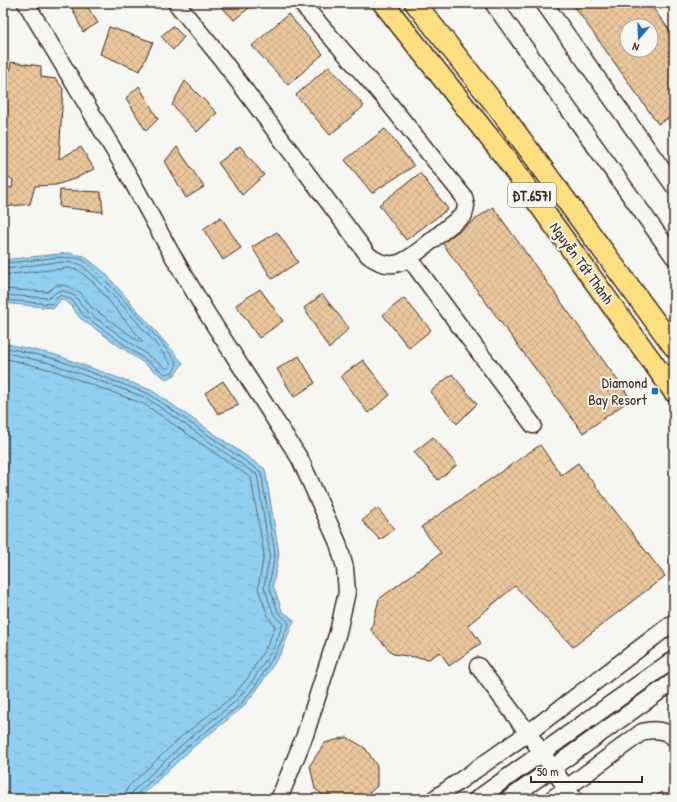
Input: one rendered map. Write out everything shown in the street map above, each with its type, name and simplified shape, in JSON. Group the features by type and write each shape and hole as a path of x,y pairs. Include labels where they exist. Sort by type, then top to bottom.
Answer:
{"main road":[{"name":"Nguyễn Tất Thành","path":"383,3 504,156 674,392"},
{"name":"Nguyễn Tất Thành","path":"415,3 500,112 674,347"}],"lane":[{"path":"26,3 128,174 170,251 202,305 300,459 338,543 345,568 346,592 338,632 305,735 279,799"},
{"path":"176,3 220,57 368,255 376,261 388,265 410,259 464,214 466,206 464,197 388,101 301,3"},
{"path":"493,3 674,258"},
{"path":"544,3 674,186"},
{"path":"410,259 533,425"},
{"path":"434,799 528,733 674,622"},
{"path":"477,799 674,659"},
{"path":"478,666 528,733 541,754 570,794"},
{"path":"509,799 674,681"},
{"path":"552,799 570,794 642,732 653,729 670,734 674,738"}],"water":[{"path":"68,253 84,256 105,273 183,363 175,375 166,379 80,318 70,304 61,299 54,308 3,303 3,260"},
{"path":"3,343 56,355 151,390 265,469 279,554 273,585 282,611 294,620 282,651 259,687 242,708 192,748 138,799 3,799"}],"building":[{"path":"70,3 85,3 98,23 83,32"},
{"path":"218,3 255,3 234,20"},
{"path":"572,3 649,3 674,36 674,115 658,124"},
{"path":"288,14 323,54 288,85 252,46"},
{"path":"173,26 184,37 173,50 161,36"},
{"path":"109,27 153,42 140,71 100,54"},
{"path":"11,62 41,66 41,77 56,79 63,89 59,159 81,147 94,169 74,179 56,185 35,186 30,204 3,207 3,187 12,188 13,180 3,173 3,70 10,71"},
{"path":"329,66 364,106 330,135 296,95"},
{"path":"185,81 217,113 197,132 172,105"},
{"path":"139,86 158,119 146,131 126,98"},
{"path":"385,129 414,166 372,193 345,160"},
{"path":"240,146 264,175 242,195 218,163"},
{"path":"177,147 204,187 186,198 165,161"},
{"path":"420,173 448,209 406,240 379,205"},
{"path":"60,190 101,192 103,212 59,207"},
{"path":"493,207 631,399 583,433 442,243"},
{"path":"221,217 241,248 223,260 203,229"},
{"path":"277,232 298,262 272,279 252,247"},
{"path":"260,289 283,321 259,338 236,305"},
{"path":"322,294 349,328 329,349 304,308"},
{"path":"404,298 431,330 409,348 383,315"},
{"path":"299,356 315,383 294,397 277,369"},
{"path":"363,360 390,395 368,413 341,376"},
{"path":"452,374 477,404 457,424 430,392"},
{"path":"223,381 239,405 218,414 205,393"},
{"path":"433,437 457,465 438,480 414,452"},
{"path":"540,445 561,475 578,463 665,576 573,647 515,586 468,625 481,643 449,666 440,652 429,659 393,654 371,630 379,599 441,553 421,527"},
{"path":"377,508 395,529 380,540 362,521"},
{"path":"347,737 365,748 377,766 377,786 363,799 328,799 315,789 310,765 325,743"},
{"path":"662,792 666,799 652,799"}],"place":[{"name":"Diamond Bay Resort","path":"655,391"}]}
